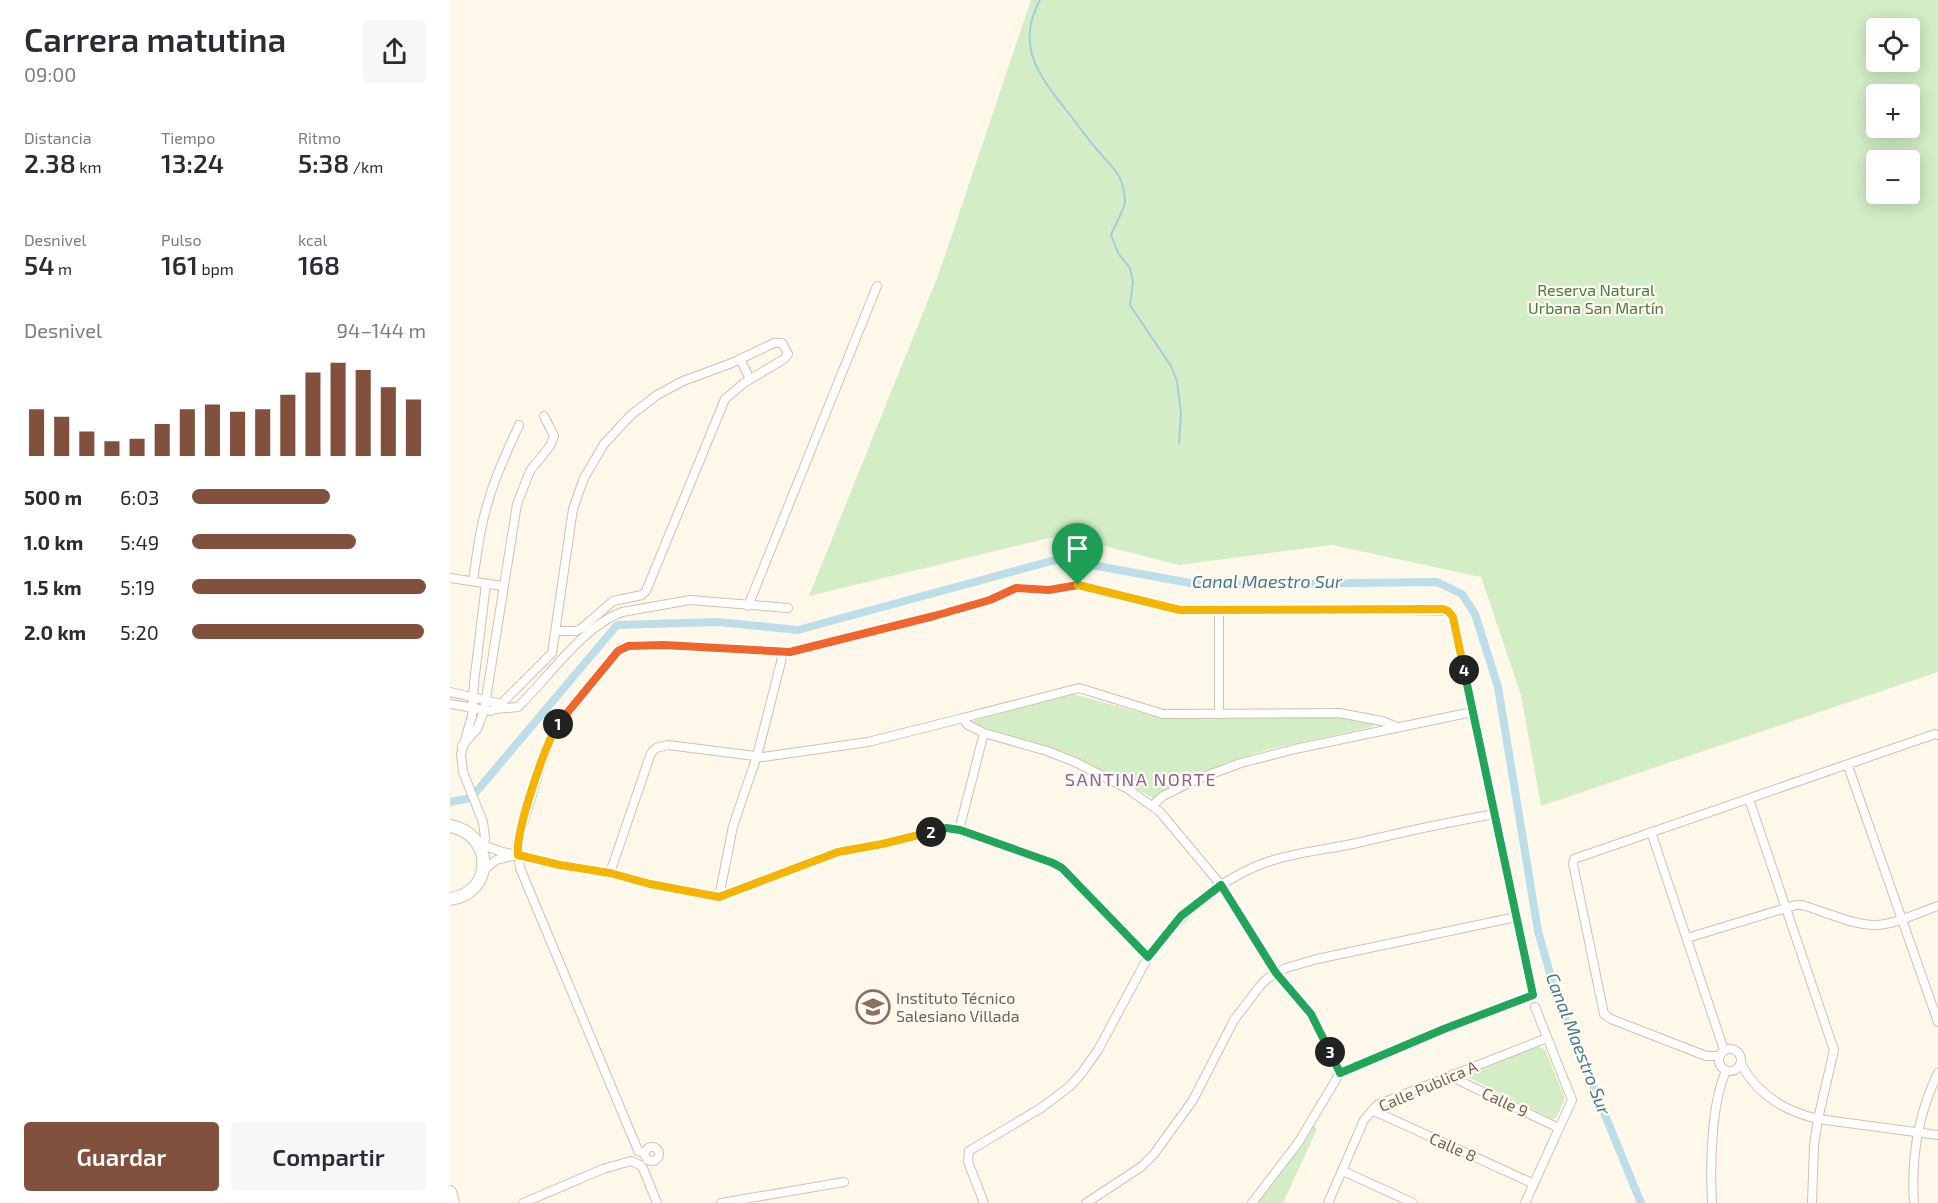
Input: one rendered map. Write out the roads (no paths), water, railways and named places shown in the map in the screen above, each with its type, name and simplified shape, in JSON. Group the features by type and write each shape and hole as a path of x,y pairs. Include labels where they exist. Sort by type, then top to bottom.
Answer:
{"main road":[{"path":"450,826 459,827 480,844 483,871 474,888 452,901"},
{"path":"450,1192 453,1203"}],"street":[{"path":"748,606 877,286"},
{"path":"450,704 484,711 498,706 548,660 554,649 555,631 572,516 584,478 595,457 631,415 657,395 693,376 740,359 774,343 782,343 788,354 784,359 735,389 725,399 646,591 642,595 613,601 576,631 555,631"},
{"path":"740,359 750,379"},
{"path":"462,746 477,729 484,711 502,586 517,504 530,471 550,446 554,436 544,416"},
{"path":"472,581 488,499 519,425"},
{"path":"450,578 502,586"},
{"path":"480,844 483,825 462,768 462,746 471,723 486,584"},
{"path":"645,1153 638,1151 520,868 517,844 541,765 555,729 621,648 664,645 782,653 934,616 990,600 1016,588 1049,590 1084,585 1176,609 1431,609 1448,611 1453,617 1534,992 1532,997 1444,1029 1340,1073 1298,1143 1271,1182 1252,1203"},
{"path":"450,692 474,696 498,706 518,707 578,642 612,615 636,608 690,600 788,608"},
{"path":"1219,609 1219,714"},
{"path":"719,897 733,826 757,756 782,653"},
{"path":"610,873 652,751 668,745 757,756 867,742 1075,688 1163,714 1339,712 1382,721 1397,727"},
{"path":"1153,805 1163,796 1196,780 1241,763 1472,712"},
{"path":"963,718 972,728 984,733 1075,762 1128,789 1153,805 1221,885 1276,973 1311,1014 1340,1073"},
{"path":"960,830 984,733"},
{"path":"1938,735 1935,734 1848,766 1579,856 1574,864 1604,1014 1611,1019 1706,1056 1736,1050 1741,1056 1741,1064 1756,1086 1771,1100 1799,1115 1938,1135"},
{"path":"1848,766 1938,1022"},
{"path":"1749,799 1834,1050 1814,1145 1812,1203"},
{"path":"984,1203 968,1162 969,1151 1041,1108 1069,1087 1098,1050 1148,957 1181,916 1221,885 1246,871 1273,861 1495,814"},
{"path":"480,844 483,825"},
{"path":"480,844 496,855 518,855 719,897 838,852 943,829 960,830 1062,868 1148,957"},
{"path":"1651,832 1687,938 1722,1053 1719,1063 1726,1071 1733,1071 1741,1064"},
{"path":"483,871 496,855"},
{"path":"1687,938 1786,906 1802,905 1875,925 1938,906"},
{"path":"1086,1203 1147,1162 1193,1100 1234,1020 1260,986 1276,973 1317,958 1516,917"},
{"path":"1526,1203 1572,1100 1535,1006"},
{"name":"Calle Publica A","path":"1328,1203 1364,1120 1371,1110 1383,1102 1547,1038"},
{"path":"1712,1203 1711,1161 1720,1086 1726,1071"},
{"path":"1914,1203 1913,1169 1918,1132 1930,1089 1938,1072"},
{"name":"Calle 9","path":"1453,1074 1460,1081 1559,1128"},
{"name":"Calle 8","path":"1371,1110 1534,1184"},
{"path":"523,1203 619,1163 631,1161 638,1162 643,1170 656,1202"},
{"path":"1343,1171 1413,1203"},
{"path":"722,1203 844,1182"}],"waterway":[{"path":"1040,0 1030,31 1030,46 1034,59 1047,85 1113,168 1123,185 1125,202 1111,235 1118,253 1130,268 1133,282 1130,305 1171,366 1177,381 1181,414 1179,443"},
{"name":"Canal Maestro Sur","path":"450,802 471,798 617,625 718,622 798,630 1059,559 1201,585 1437,582 1462,594 1475,614 1498,687 1538,931 1557,998 1641,1203"}],"place":[{"name":"Instituto Técnico Salesiano Villada","path":"873,1007"}],"district":[{"name":"SANTINA NORTE","path":"1141,780"}],"park label":[{"name":"Reserva Natural Urbana San Martín","path":"1596,299"}]}
